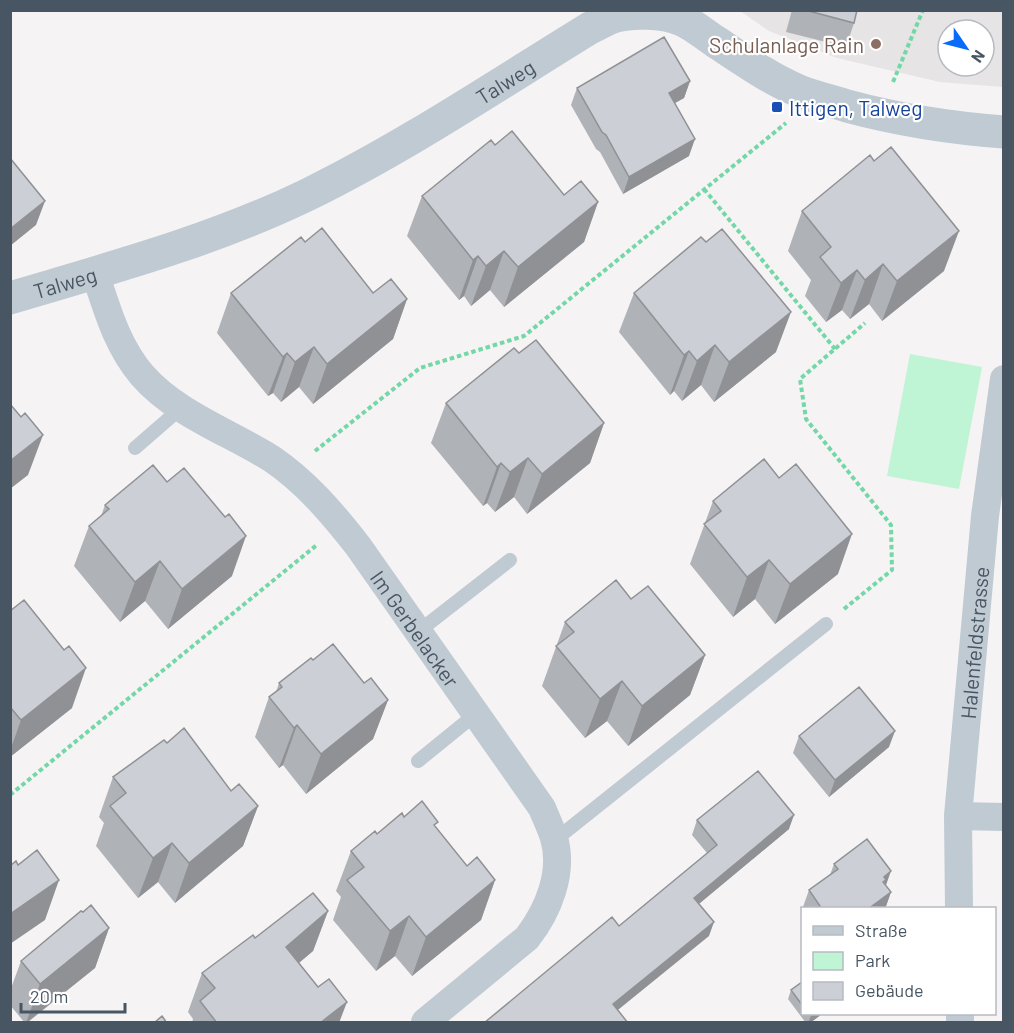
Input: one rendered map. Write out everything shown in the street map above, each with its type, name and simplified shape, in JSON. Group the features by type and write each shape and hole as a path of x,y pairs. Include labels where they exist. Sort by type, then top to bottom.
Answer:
{"street":[{"name":"Talweg","path":"10,298 172,250 228,229 306,195 378,158 590,28 612,17 667,13 684,20 725,48 799,91 881,115 952,128 1004,132"},
{"name":"Im Gerbelacker","path":"95,273 114,329 127,355 143,376 181,408 256,449 288,472 327,508 342,525 419,632 542,808 555,840 556,871 550,899 539,923 527,938 425,1023"},
{"name":"Halenfeldstrasse","path":"959,907 957,816 994,517 1004,379"},
{"path":"957,816 1004,817"}],"lane":[{"path":"135,448 181,408"},
{"path":"419,632 510,560"},
{"path":"555,840 826,624"},
{"path":"418,761 477,713"}],"path":[{"path":"881,115 923,10"},
{"path":"288,472 420,368 524,336 789,121"},
{"path":"704,189 835,348"},
{"path":"826,624 892,570 891,525 806,419 800,379 865,323"},
{"path":"10,795 342,525"}],"shaded area":[{"name":"Schulanlage Rain","path":"740,11 1003,11 1003,87 940,82 837,58 769,31"}],"green space":[{"path":"910,354 982,367 959,489 887,476"}],"building":[{"path":"805,10 857,10 854,23"},
{"path":"664,37 690,81 669,93 695,139 629,177 577,88"},
{"path":"512,131 564,195 581,181 598,202 518,267 504,251 486,266 478,256 473,260 422,196 491,140 495,145"},
{"path":"891,147 959,231 897,281 883,264 865,280 857,270 841,283 820,257 831,247 802,211 870,155 874,161"},
{"path":"10,158 45,201 10,229"},
{"path":"322,228 373,293 391,279 407,299 327,364 314,347 295,362 287,353 283,357 231,293 301,237 305,242"},
{"path":"722,229 791,312 729,362 715,345 697,361 689,351 684,355 634,293 701,237 706,242"},
{"path":"536,340 604,423 542,474 528,458 510,472 501,463 497,467 446,403 514,348 519,353"},
{"path":"10,404 21,417 25,413 43,435 10,461"},
{"path":"764,459 779,478 796,464 852,534 790,584 769,560 747,577 704,524 721,511 713,501"},
{"path":"153,465 167,482 184,468 225,517 229,514 246,536 182,589 160,561 135,582 89,526 109,509 105,505"},
{"path":"616,580 631,599 648,586 705,655 642,706 622,681 600,699 556,646 574,632 565,622"},
{"path":"24,600 64,650 69,646 86,668 21,720 10,707 10,611"},
{"path":"333,644 364,683 371,678 388,700 321,754 297,725 294,728 269,697 282,687 279,683"},
{"path":"859,687 895,731 835,780 799,736"},
{"path":"184,728 231,791 239,784 258,806 189,863 172,843 153,858 110,806 126,793 113,777 164,740 167,743"},
{"path":"758,771 794,815 694,898 714,922 613,1004 628,1023 484,1023 612,917 619,926 717,845 697,820"},
{"path":"422,801 438,822 434,825 467,866 477,857 495,880 426,937 409,916 390,931 347,880 364,867 351,851 375,831 377,834 402,813 404,817"},
{"path":"867,839 891,871 884,877 886,880 883,882 891,892 871,907 821,907 809,890 838,869 834,864"},
{"path":"37,850 59,880 10,914 10,866 16,861 18,865"},
{"path":"313,893 328,911 286,947 318,987 329,979 347,1002 320,1023 217,1023 200,1001 215,988 202,973 253,935 255,938"},
{"path":"91,905 109,928 40,984 21,961"},
{"path":"801,983 801,1004 791,990"},
{"path":"162,1016 167,1023 154,1023"}],"place":[{"name":"Schulanlage Rain","path":"876,44"},
{"name":"Ittigen, Talweg","path":"777,107"}]}
